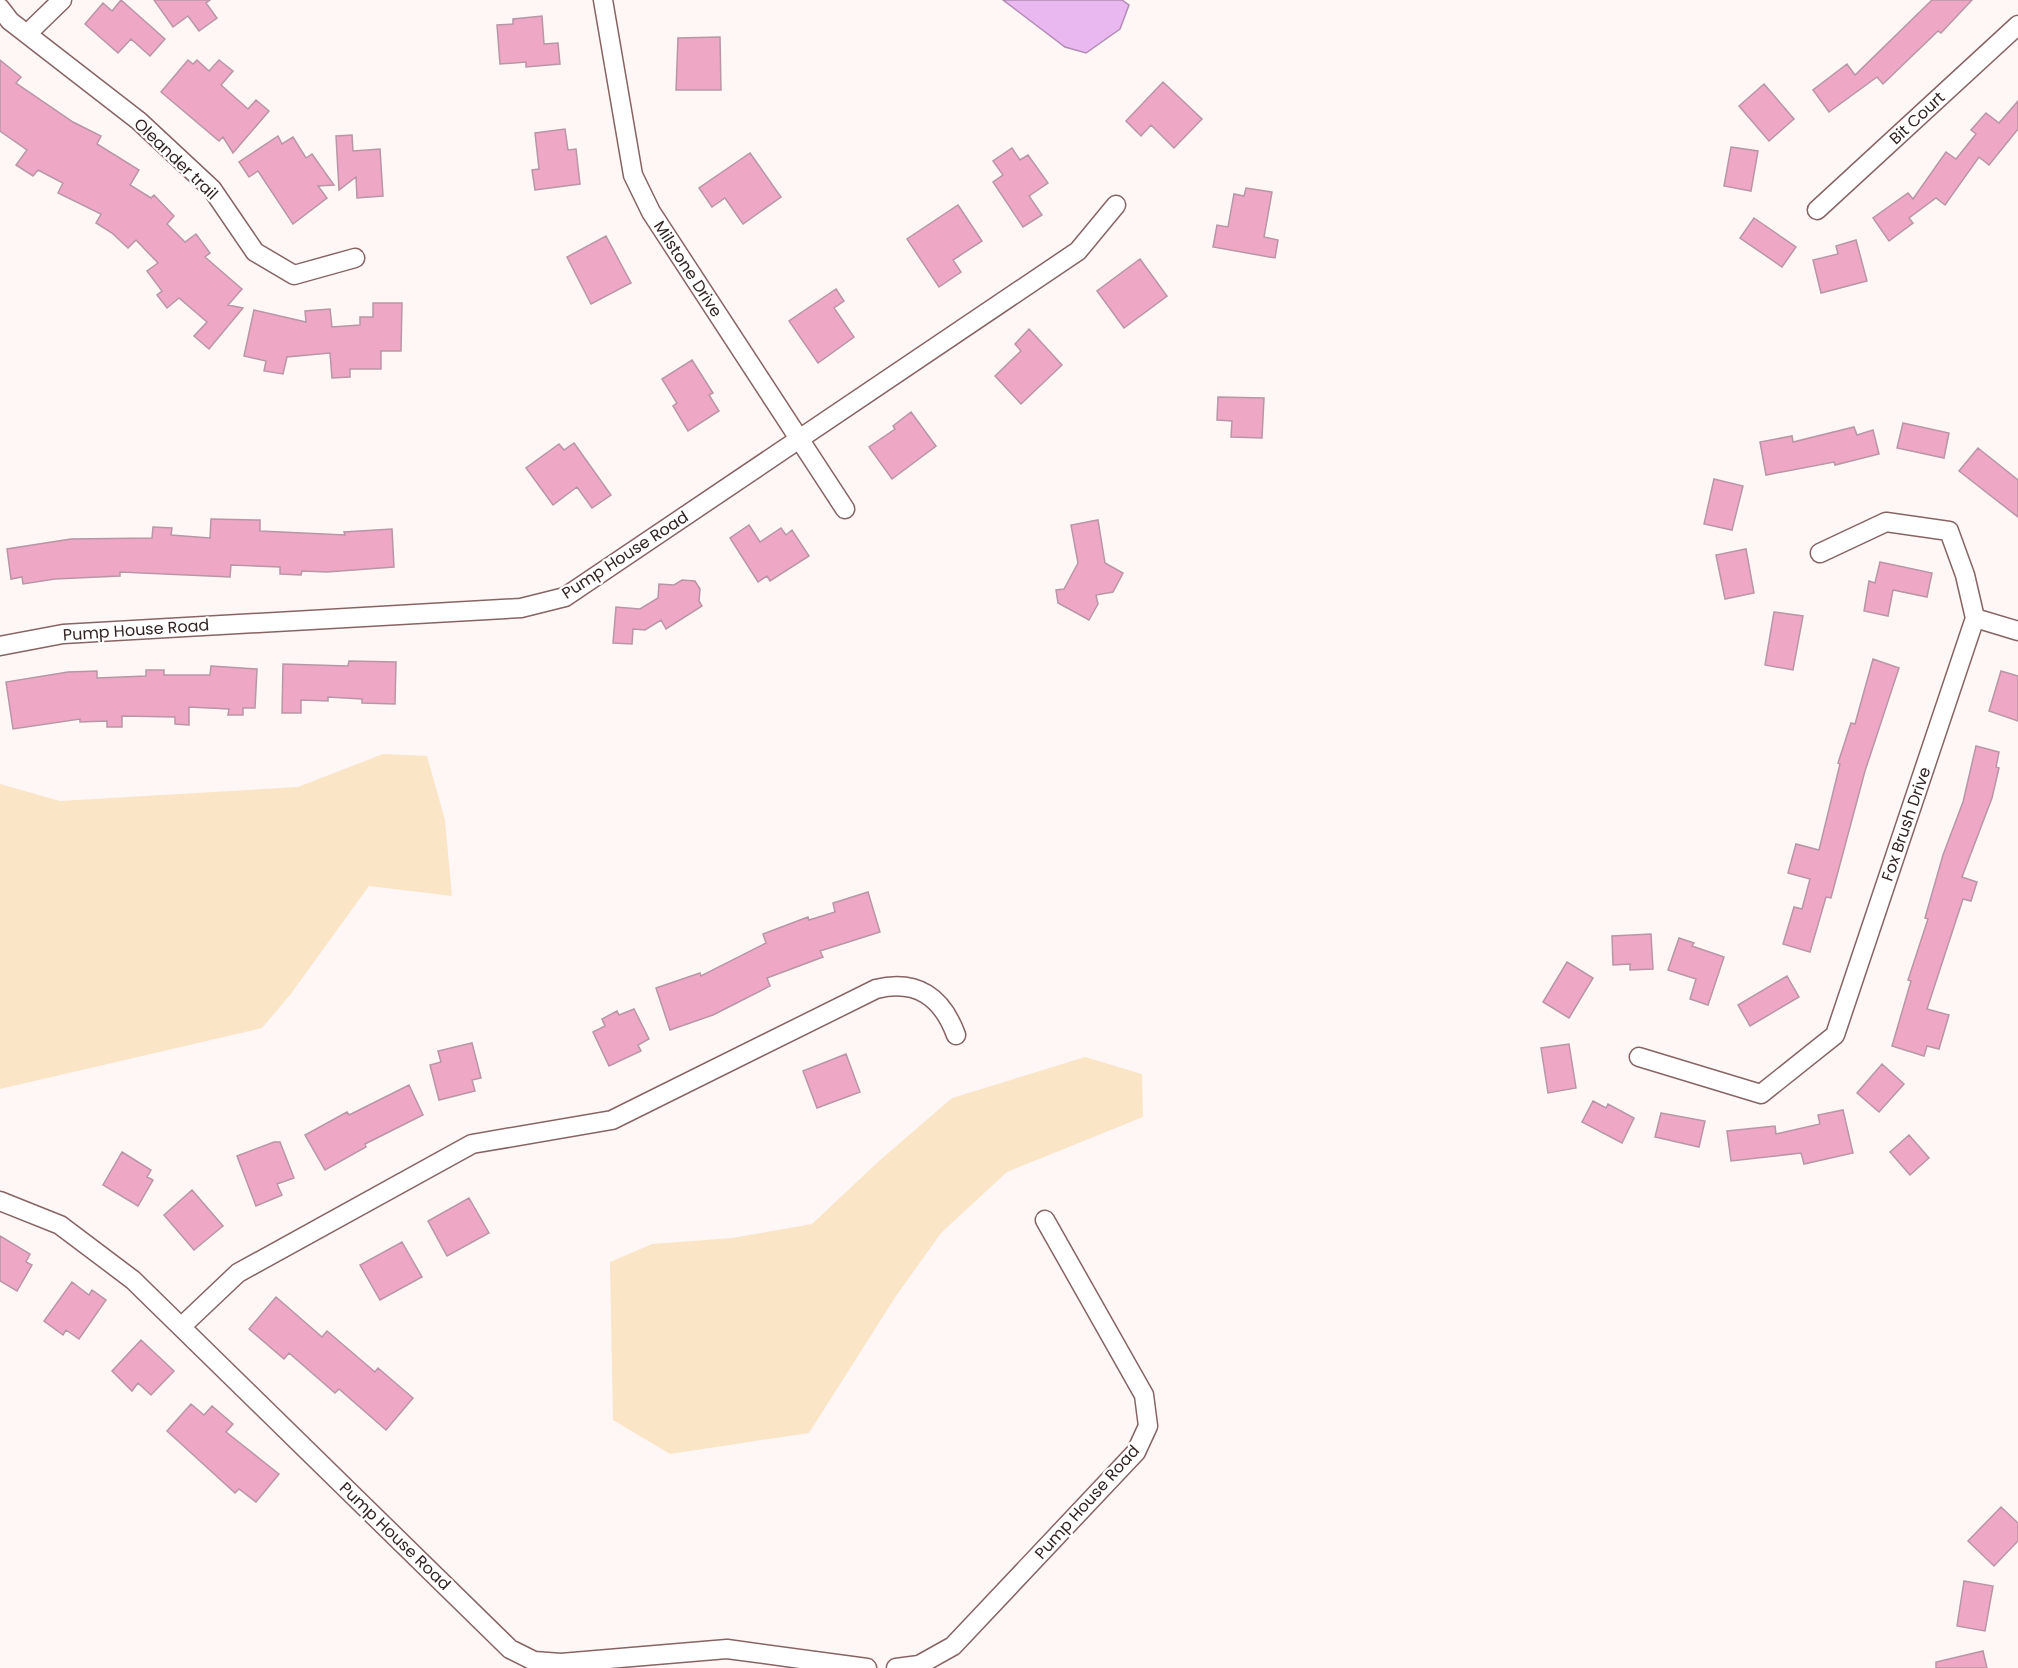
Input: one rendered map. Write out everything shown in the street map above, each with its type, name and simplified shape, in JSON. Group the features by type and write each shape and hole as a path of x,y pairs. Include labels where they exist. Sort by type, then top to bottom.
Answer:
{"street":[{"path":"27,34 62,0"},
{"name":"Milstone Drive","path":"603,0 633,175 651,212 845,509"},
{"name":"Oleander trail","path":"0,8 10,21 139,122 212,189 255,252 294,275 355,258"},
{"name":"Bit Court","path":"1817,210 2018,25"},
{"name":"Pump House Road","path":"0,646 63,634 521,608 565,597 1078,251 1116,205"},
{"path":"1820,553 1886,522 1949,531 1965,575 1975,618 2018,631"},
{"name":"Fox Brush Drive","path":"1639,1057 1761,1094 1835,1035 1975,618"},
{"path":"181,1327 238,1273 472,1144 612,1120 876,989 892,985 911,987 928,994 942,1006 956,1035"},
{"name":"Pump House Road","path":"0,1201 60,1225 133,1280 510,1648 534,1661 561,1663 727,1649 867,1668"},
{"name":"Pump House Road","path":"896,1668 919,1665 953,1646 1136,1452 1148,1426 1144,1395 1045,1220"}],"shaded area":[{"path":"1003,0 1122,0 1129,5 1120,29 1086,53 1065,47"},
{"path":"383,754 427,756 445,820 452,896 369,886 290,995 262,1028 0,1089 0,784 60,801 298,787"},
{"path":"1085,1057 1142,1074 1143,1117 1007,1172 941,1233 896,1296 809,1433 670,1454 613,1420 610,1262 652,1244 732,1238 812,1224 879,1161 952,1098"}],"building":[{"path":"121,0 165,39 150,56 131,39 118,53 85,24 103,3 112,11"},
{"path":"154,0 210,0 206,3 217,18 199,31 188,16 173,27"},
{"path":"1932,0 1972,0 1941,33 1938,31 1883,84 1877,77 1829,112 1813,90 1847,64 1855,75"},
{"path":"542,16 544,44 558,43 560,64 526,67 526,62 500,64 497,25 513,24 513,19"},
{"path":"720,37 721,90 676,90 678,38"},
{"path":"0,60 21,77 16,83 73,122 101,136 97,144 139,170 130,185 151,198 154,195 174,216 167,224 185,242 196,234 210,253 205,257 242,289 228,305 243,308 209,349 194,336 207,322 179,298 167,308 157,295 162,291 147,271 158,263 136,240 128,248 112,233 96,223 101,214 58,193 63,183 38,170 33,176 16,165 27,150 0,131"},
{"path":"188,60 193,64 197,60 209,71 219,60 233,71 221,85 248,109 256,100 269,111 233,153 223,137 219,141 161,92"},
{"path":"1163,82 1202,119 1174,148 1151,125 1141,136 1126,121"},
{"path":"1764,84 1794,119 1769,141 1739,106"},
{"path":"2018,101 2018,129 1989,165 1979,157 1945,205 1936,198 1909,218 1913,223 1889,241 1873,218 1908,193 1913,199 1946,152 1956,159 1976,134 1971,130 1986,113 1999,123"},
{"path":"565,129 568,150 576,149 580,184 535,190 532,170 539,169 535,133"},
{"path":"352,135 353,151 380,149 383,196 357,198 356,177 339,190 336,136"},
{"path":"278,136 282,144 293,137 306,158 312,154 334,185 318,186 327,198 293,224 258,171 249,177 239,162"},
{"path":"1731,147 1758,151 1751,191 1724,186"},
{"path":"1012,148 1020,160 1028,155 1048,183 1029,196 1042,215 1023,227 993,182 1003,175 993,161"},
{"path":"750,153 781,197 743,224 725,198 712,207 699,188"},
{"path":"1246,188 1272,192 1264,237 1278,240 1275,258 1213,247 1217,225 1228,227 1234,194 1244,196"},
{"path":"958,205 982,241 953,260 961,272 939,287 907,239"},
{"path":"1754,218 1796,247 1782,267 1740,238"},
{"path":"606,236 631,283 591,304 567,257"},
{"path":"1856,240 1867,281 1821,293 1813,260 1838,254 1836,246"},
{"path":"1140,259 1167,296 1124,328 1097,291"},
{"path":"836,289 844,301 834,308 854,337 818,363 789,321"},
{"path":"373,303 402,303 401,351 381,351 381,369 350,369 350,377 332,378 330,353 287,357 283,374 264,371 266,361 244,356 254,310 306,322 305,311 330,309 332,327 360,325 360,317 373,317"},
{"path":"1029,329 1062,365 1021,404 995,376 1021,351 1015,344"},
{"path":"692,360 713,393 709,395 719,411 688,431 673,406 677,403 662,379"},
{"path":"1218,397 1264,398 1262,438 1231,437 1232,421 1217,420"},
{"path":"911,412 936,446 892,479 869,447 895,429 893,426"},
{"path":"1903,423 1949,433 1944,458 1897,448"},
{"path":"1854,427 1857,435 1873,430 1879,454 1835,465 1834,462 1766,475 1760,442 1792,436 1793,442"},
{"path":"574,443 611,495 592,508 577,487 553,505 526,468 559,444 564,450"},
{"path":"1978,448 2018,480 2018,517 1959,471"},
{"path":"1714,479 1743,486 1732,530 1704,524"},
{"path":"211,519 260,520 260,531 345,535 344,532 392,529 394,567 327,572 302,571 301,575 280,574 280,567 231,565 230,577 120,572 120,576 55,579 23,584 22,577 11,579 7,549 71,539 152,538 153,527 172,528 171,535 210,538"},
{"path":"1098,520 1105,563 1123,573 1113,592 1096,595 1098,604 1089,620 1058,603 1056,590 1064,589 1078,563 1071,525"},
{"path":"749,525 760,542 781,528 786,535 792,530 809,556 770,581 767,576 758,582 730,538"},
{"path":"1746,549 1754,593 1725,599 1716,555"},
{"path":"1880,562 1932,573 1927,597 1893,590 1888,616 1864,611 1869,581 1875,583"},
{"path":"682,580 695,581 700,589 699,601 702,606 666,629 661,620 645,630 633,629 632,644 613,643 616,607 640,609 658,598 659,584 674,585"},
{"path":"1774,612 1803,616 1793,670 1765,665"},
{"path":"1873,659 1899,668 1865,771 1831,898 1826,897 1810,952 1783,944 1794,907 1802,909 1810,879 1788,873 1796,844 1819,850 1840,764 1838,763 1851,723 1855,724"},
{"path":"349,661 396,662 395,704 362,703 362,699 328,697 328,701 301,700 301,713 282,713 283,664 348,666"},
{"path":"211,666 257,669 255,708 243,708 243,715 228,715 229,709 189,707 189,725 175,724 175,717 122,716 122,727 107,727 107,721 80,722 80,719 13,729 6,682 68,672 97,671 97,678 146,676 146,670 164,670 164,675 210,675"},
{"path":"2001,671 2018,676 2018,721 1989,711"},
{"path":"1976,746 1999,752 1996,767 1999,768 1992,798 1962,877 1977,882 1971,901 1963,899 1927,1009 1949,1015 1939,1049 1927,1046 1924,1056 1892,1046 1911,981 1908,980 1928,919 1925,918 1943,855 1963,802"},
{"path":"868,892 880,932 820,951 823,957 767,978 770,986 713,1015 670,1030 656,988 700,973 701,976 766,943 763,934 808,917 809,920 835,912 833,903"},
{"path":"1651,934 1653,969 1630,970 1630,964 1613,965 1612,936"},
{"path":"1679,938 1694,943 1692,946 1724,957 1708,1005 1690,999 1696,979 1668,970"},
{"path":"1567,962 1593,978 1569,1018 1543,1002"},
{"path":"1787,976 1799,997 1750,1026 1738,1005"},
{"path":"634,1009 649,1039 638,1045 641,1051 609,1066 593,1032 605,1026 602,1019 617,1011 619,1015"},
{"path":"472,1043 481,1078 472,1080 475,1091 439,1100 430,1065 441,1062 438,1051"},
{"path":"1569,1044 1576,1088 1548,1093 1541,1048"},
{"path":"846,1054 860,1092 817,1108 803,1071"},
{"path":"1882,1064 1904,1084 1879,1112 1857,1093"},
{"path":"409,1085 423,1115 365,1144 366,1147 325,1170 305,1135 347,1112 349,1115"},
{"path":"1593,1101 1606,1108 1608,1104 1634,1118 1622,1143 1582,1122"},
{"path":"1843,1110 1853,1153 1804,1164 1801,1153 1731,1161 1727,1131 1775,1126 1776,1134 1820,1124 1818,1115"},
{"path":"1661,1113 1705,1121 1699,1147 1655,1137"},
{"path":"1909,1135 1929,1158 1910,1175 1890,1152"},
{"path":"274,1142 280,1142 294,1178 277,1184 282,1195 256,1206 237,1156"},
{"path":"122,1152 151,1170 147,1177 153,1180 138,1206 103,1185"},
{"path":"192,1190 223,1226 194,1250 164,1215"},
{"path":"469,1198 489,1233 447,1256 428,1221"},
{"path":"0,1236 30,1254 26,1262 32,1265 17,1291 0,1281"},
{"path":"402,1242 422,1277 380,1300 360,1265"},
{"path":"72,1282 89,1295 92,1290 106,1300 79,1339 66,1330 63,1335 44,1321"},
{"path":"276,1297 322,1337 327,1331 375,1372 378,1368 413,1398 386,1430 339,1389 335,1393 289,1353 284,1359 249,1329"},
{"path":"141,1340 174,1371 151,1395 138,1383 132,1391 112,1371"},
{"path":"191,1404 204,1415 212,1406 233,1424 226,1432 279,1474 256,1502 239,1489 235,1493 167,1431"},
{"path":"2001,1507 2018,1523 2018,1541 1994,1566 1968,1541"},
{"path":"1964,1581 1993,1586 1985,1631 1957,1626"},
{"path":"1983,1651 1987,1668 1936,1668 1936,1662"}]}
